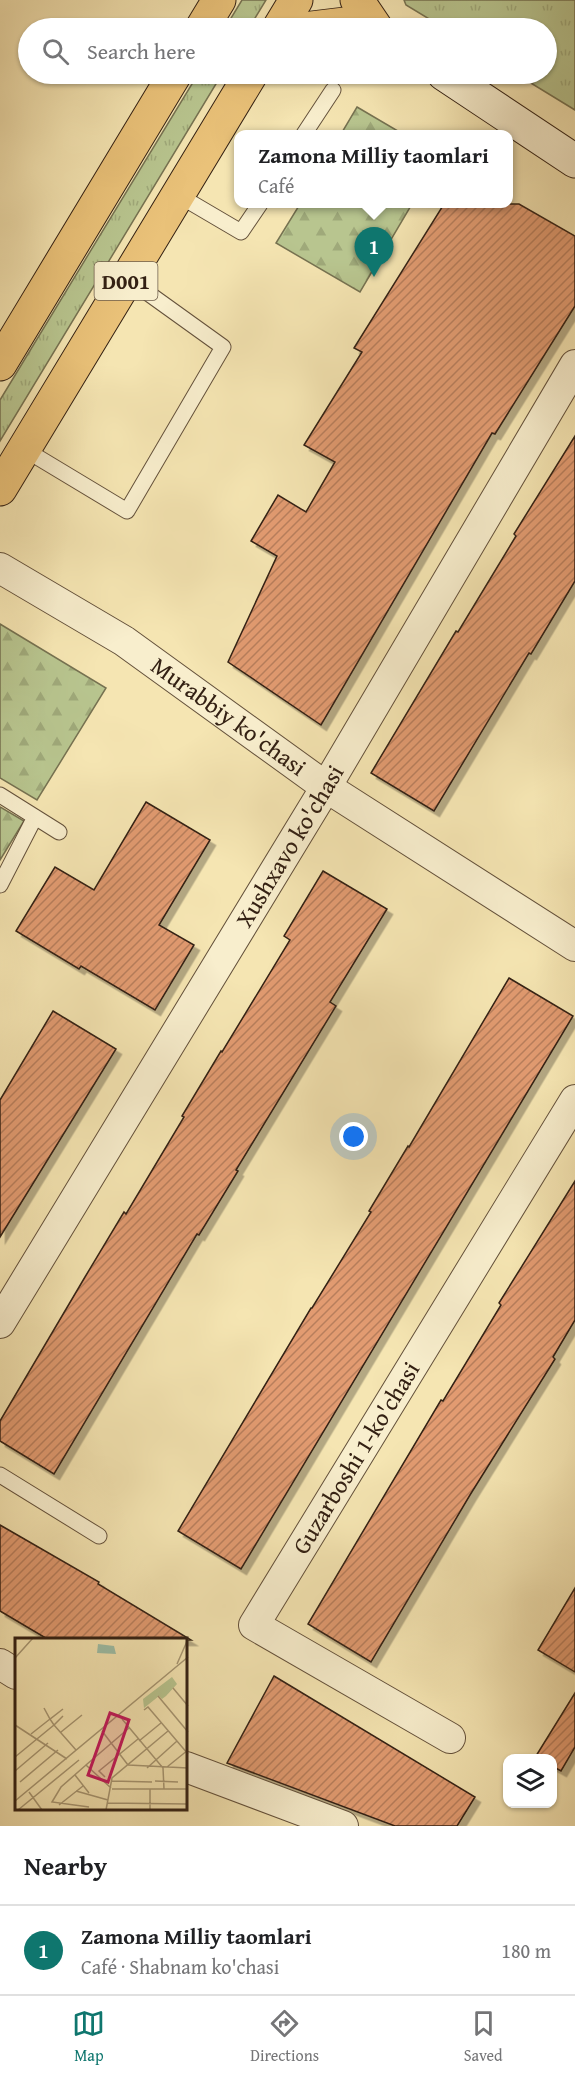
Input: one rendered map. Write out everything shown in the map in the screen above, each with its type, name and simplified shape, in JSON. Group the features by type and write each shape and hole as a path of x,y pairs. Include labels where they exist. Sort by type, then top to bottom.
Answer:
{"highway":[{"path":"208,18 219,0"},
{"path":"285,18 296,0"},
{"path":"357,0 369,18"},
{"name":"D001","path":"0,364 169,84"},
{"name":"D001","path":"0,489 245,84"}],"street":[{"path":"459,84 575,161"},
{"name":"Xushxavo ko'chasi","path":"0,1323 326,788 575,365"},
{"name":"Murabbiy ko'chasi","path":"0,568 124,641 326,788 575,946"},
{"name":"Guzarboshi 1-ko'chasi","path":"450,1738 254,1625 575,1100"},
{"path":"0,1664 15,1673"},
{"path":"188,1768 342,1826"}],"lane":[{"path":"307,130 333,90"},
{"path":"178,195 242,232 257,208"},
{"path":"24,449 127,511 223,347 127,278"},
{"path":"0,795 59,832"},
{"path":"0,885 35,817"},
{"path":"0,1475 99,1536"}],"green space":[{"path":"242,0 266,0 255,18 231,18"},
{"path":"404,0 575,0 575,110 532,84 557,84 557,18 427,18 406,5"},
{"path":"192,84 216,84 0,441 0,400"},
{"path":"357,107 396,130 343,130"},
{"path":"298,208 410,208 360,292 276,243"},
{"path":"0,624 106,688 37,800 0,778"},
{"path":"0,807 24,821 0,860"}],"building":[{"path":"513,204 519,204 575,236 575,306 495,434 492,433 321,725 228,662 277,556 251,541 278,495 306,512 335,462 304,445 362,352 354,348 442,208 513,208"},
{"path":"575,436 575,581 434,811 371,773"},
{"path":"146,802 210,840 159,925 194,945 155,1010 81,966 79,969 16,931 55,867 94,890"},
{"path":"323,871 387,909 330,1002 336,1006 54,1474 0,1441 0,1421 290,940 284,936"},
{"path":"509,978 573,1016 241,1569 178,1531"},
{"path":"53,1011 116,1049 0,1237 0,1100"},
{"path":"575,1181 575,1320 553,1357 555,1359 470,1495 371,1662 308,1624 441,1400 443,1401 501,1305 499,1303"},
{"path":"0,1525 99,1582 98,1584 188,1638 46,1638 0,1611"},
{"path":"575,1588 575,1672 538,1650"},
{"path":"274,1676 475,1797 457,1826 395,1826 227,1763"},
{"path":"575,1693 575,1747 561,1771 557,1769 557,1754 537,1754"}],"place":[{"name":"Zamona Milliy taomlari","path":"374,277"}]}
